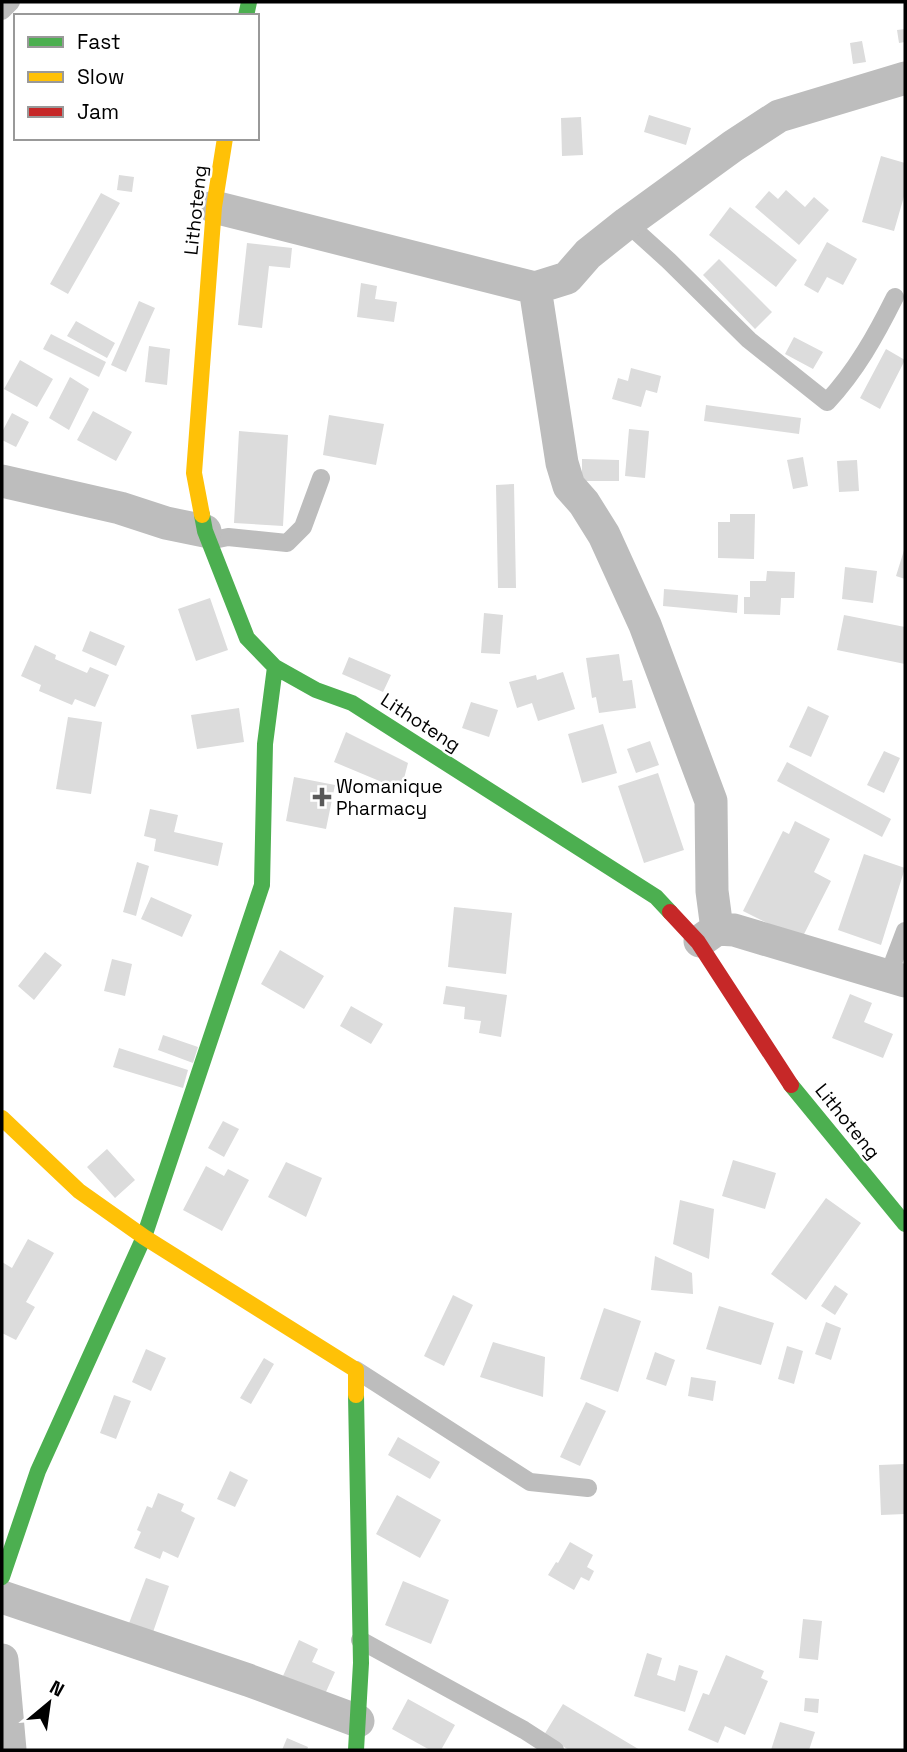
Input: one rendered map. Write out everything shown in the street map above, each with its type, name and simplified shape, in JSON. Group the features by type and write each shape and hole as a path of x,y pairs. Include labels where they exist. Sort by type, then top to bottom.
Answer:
{"street":[{"path":"214,206 535,288 567,278 588,254 627,223 779,116 905,78"},
{"name":"Lithoteng","path":"225,140 214,206 194,473 207,536 247,638 275,667 316,690 352,703 656,897 708,936 794,1089 894,1202 905,1224"},
{"path":"535,288 562,463 569,486 584,503 604,535 645,625 711,801 712,891 708,936 734,930 897,978"},
{"path":"2,481 207,536"},
{"path":"2,1577 12,1514 38,1471 144,1237 261,885 265,744 275,667"},
{"path":"2,1118 79,1191 144,1237 356,1370 360,1640 357,1735 248,1680 2,1597"},
{"path":"2,1660 10,1750"}],"lane":[{"path":"2,11 12,2"},
{"path":"627,223 749,340 827,402 842,386 872,343 895,297"},
{"path":"207,536 287,543 303,527 321,478"},
{"path":"897,978 905,931"},
{"path":"356,1370 530,1482 588,1488"},
{"path":"360,1640 524,1730 555,1750"}],"building":[{"path":"905,29 905,42 899,43 897,30"},
{"path":"862,41 866,62 853,64 850,43"},
{"path":"649,115 691,128 686,145 644,132"},
{"path":"581,117 583,155 562,156 561,118"},
{"path":"881,156 905,163 905,193 894,231 862,222"},
{"path":"119,175 134,177 132,192 117,190"},
{"path":"786,190 805,207 814,197 829,210 799,245 755,207 769,191 778,199"},
{"path":"101,193 120,203 68,294 50,284"},
{"path":"730,207 797,260 776,287 709,235"},
{"path":"827,242 857,259 843,285 827,277 818,293 804,285"},
{"path":"247,243 292,248 290,268 269,266 262,328 238,325"},
{"path":"719,259 772,312 755,329 703,275"},
{"path":"361,283 377,286 375,299 397,302 394,322 357,317"},
{"path":"139,301 155,308 126,372 111,365"},
{"path":"76,321 115,343 107,358 67,336"},
{"path":"51,334 106,362 99,377 43,349"},
{"path":"794,337 823,352 813,369 785,354"},
{"path":"149,346 170,349 167,385 145,382"},
{"path":"886,349 905,360 880,409 860,398"},
{"path":"20,360 53,379 37,407 4,389"},
{"path":"631,368 661,376 657,393 646,390 641,407 612,399 618,378 628,381"},
{"path":"70,377 89,389 69,430 49,418"},
{"path":"706,405 801,418 799,434 704,421"},
{"path":"93,411 132,432 116,461 77,440"},
{"path":"12,413 29,422 16,447 2,440 2,432"},
{"path":"329,415 384,424 376,465 323,455"},
{"path":"629,429 649,431 645,478 625,476"},
{"path":"239,431 288,435 283,526 234,523"},
{"path":"803,457 808,486 793,489 787,460"},
{"path":"582,459 619,460 619,481 582,481"},
{"path":"857,460 859,491 839,492 837,461"},
{"path":"514,484 516,588 498,588 496,485"},
{"path":"730,514 755,514 754,559 718,558 718,522 730,522"},
{"path":"905,547 905,579 896,576"},
{"path":"845,567 877,571 873,603 842,599"},
{"path":"767,571 795,572 794,598 781,598 780,615 744,614 744,597 750,597 750,581 766,581"},
{"path":"664,589 738,595 737,613 663,606"},
{"path":"210,598 228,650 196,661 178,609"},
{"path":"484,613 503,615 500,654 481,653"},
{"path":"844,615 905,627 905,664 837,650"},
{"path":"90,631 125,646 116,666 82,651"},
{"path":"35,645 56,655 55,659 87,673 90,667 109,675 95,707 75,699 72,705 39,691 41,685 21,676"},
{"path":"619,654 623,681 632,680 636,708 599,713 596,697 592,698 586,658"},
{"path":"349,657 391,675 383,692 342,674"},
{"path":"563,672 575,709 538,721 532,703 517,708 509,682 536,675 537,680"},
{"path":"471,702 498,710 489,737 462,728"},
{"path":"808,706 829,716 811,757 789,747"},
{"path":"239,708 244,742 197,749 191,715"},
{"path":"68,717 102,722 91,794 56,789"},
{"path":"603,724 617,773 582,783 568,734"},
{"path":"346,732 408,763 401,790 334,762"},
{"path":"650,741 659,765 636,773 627,749"},
{"path":"884,751 900,758 884,793 867,785"},
{"path":"787,762 891,819 882,837 777,781"},
{"path":"658,773 684,850 644,863 618,786"},
{"path":"294,777 335,785 326,829 286,821"},
{"path":"150,809 178,815 174,832 223,843 218,866 154,851 156,839 144,836"},
{"path":"795,821 830,839 814,872 831,881 801,940 743,911 783,831 789,834"},
{"path":"864,854 905,868 881,945 838,930"},
{"path":"137,862 149,866 136,916 123,912"},
{"path":"151,897 192,915 182,937 141,919"},
{"path":"454,907 512,913 506,974 448,967"},
{"path":"280,950 324,976 304,1009 261,984"},
{"path":"45,952 62,965 34,1000 18,986"},
{"path":"112,959 132,964 125,996 104,991"},
{"path":"446,986 507,995 501,1037 479,1033 481,1021 464,1019 465,1007 443,1004"},
{"path":"850,994 872,1003 864,1022 893,1034 883,1058 832,1038"},
{"path":"351,1006 383,1024 371,1044 340,1026"},
{"path":"163,1035 198,1047 193,1063 158,1050"},
{"path":"119,1048 188,1070 183,1088 113,1067"},
{"path":"223,1121 239,1129 224,1157 208,1148"},
{"path":"107,1149 135,1180 115,1198 87,1167"},
{"path":"733,1160 776,1173 765,1209 722,1196"},
{"path":"286,1162 322,1178 306,1217 268,1197"},
{"path":"206,1166 224,1176 228,1169 249,1180 222,1231 183,1210"},
{"path":"826,1198 861,1223 806,1300 771,1274"},
{"path":"680,1200 714,1209 709,1259 673,1244"},
{"path":"28,1239 54,1253 26,1302 35,1307 16,1340 2,1333 2,1262 12,1268"},
{"path":"655,1256 692,1273 693,1294 651,1290"},
{"path":"835,1285 848,1294 835,1315 821,1306"},
{"path":"453,1295 473,1305 444,1366 424,1356"},
{"path":"719,1306 774,1323 761,1365 706,1349"},
{"path":"604,1308 641,1321 618,1392 580,1379"},
{"path":"826,1322 841,1328 831,1360 815,1354"},
{"path":"493,1342 545,1357 543,1397 480,1377"},
{"path":"787,1346 803,1351 794,1384 778,1379"},
{"path":"146,1349 166,1358 151,1391 132,1382"},
{"path":"655,1352 675,1360 666,1386 646,1379"},
{"path":"264,1358 274,1364 251,1404 240,1398"},
{"path":"691,1377 716,1381 713,1401 688,1396"},
{"path":"114,1395 131,1401 116,1439 100,1433"},
{"path":"586,1402 606,1411 580,1466 560,1457"},
{"path":"398,1437 440,1462 430,1479 388,1455"},
{"path":"905,1464 905,1514 881,1515 879,1465"},
{"path":"230,1471 248,1480 235,1507 217,1499"},
{"path":"158,1493 184,1504 181,1511 195,1518 178,1558 163,1551 160,1559 134,1548 141,1532 137,1530 147,1506 152,1508"},
{"path":"397,1495 441,1520 420,1558 376,1534"},
{"path":"570,1542 593,1555 587,1567 594,1571 589,1581 581,1577 574,1590 548,1575"},
{"path":"146,1578 169,1586 152,1635 128,1626"},
{"path":"403,1581 449,1600 431,1644 385,1625"},
{"path":"803,1619 822,1621 818,1660 799,1658"},
{"path":"299,1640 318,1649 312,1662 335,1672 325,1694 283,1676"},
{"path":"647,1653 662,1658 657,1675 675,1681 679,1665 698,1671 685,1712 634,1696"},
{"path":"726,1655 764,1671 761,1678 768,1681 745,1735 725,1726 718,1743 688,1730 703,1693 709,1695"},
{"path":"805,1698 819,1699 818,1713 804,1711"},
{"path":"408,1699 455,1725 441,1750 430,1750 392,1729"},
{"path":"563,1704 640,1750 569,1750 544,1735"},
{"path":"780,1722 815,1732 809,1750 771,1750"},
{"path":"287,1738 308,1747 307,1750 282,1750"}],"traffic: fast":[{"path":"246,14 249,2"},
{"path":"202,515 205,531 247,638 275,667 316,690 352,703 656,897 670,912"},
{"path":"2,1577 38,1471 144,1237 262,885 265,744 275,667"},
{"path":"791,1085 905,1224"},
{"path":"356,1395 361,1663 356,1750"}],"traffic: slow":[{"path":"202,515 194,473 214,207 225,140"},
{"path":"2,1118 79,1191 144,1237 356,1370 356,1395"}],"traffic: jam":[{"path":"670,912 698,942 791,1085"}],"place":[{"name":"Womanique Pharmacy","path":"322,797"}]}
